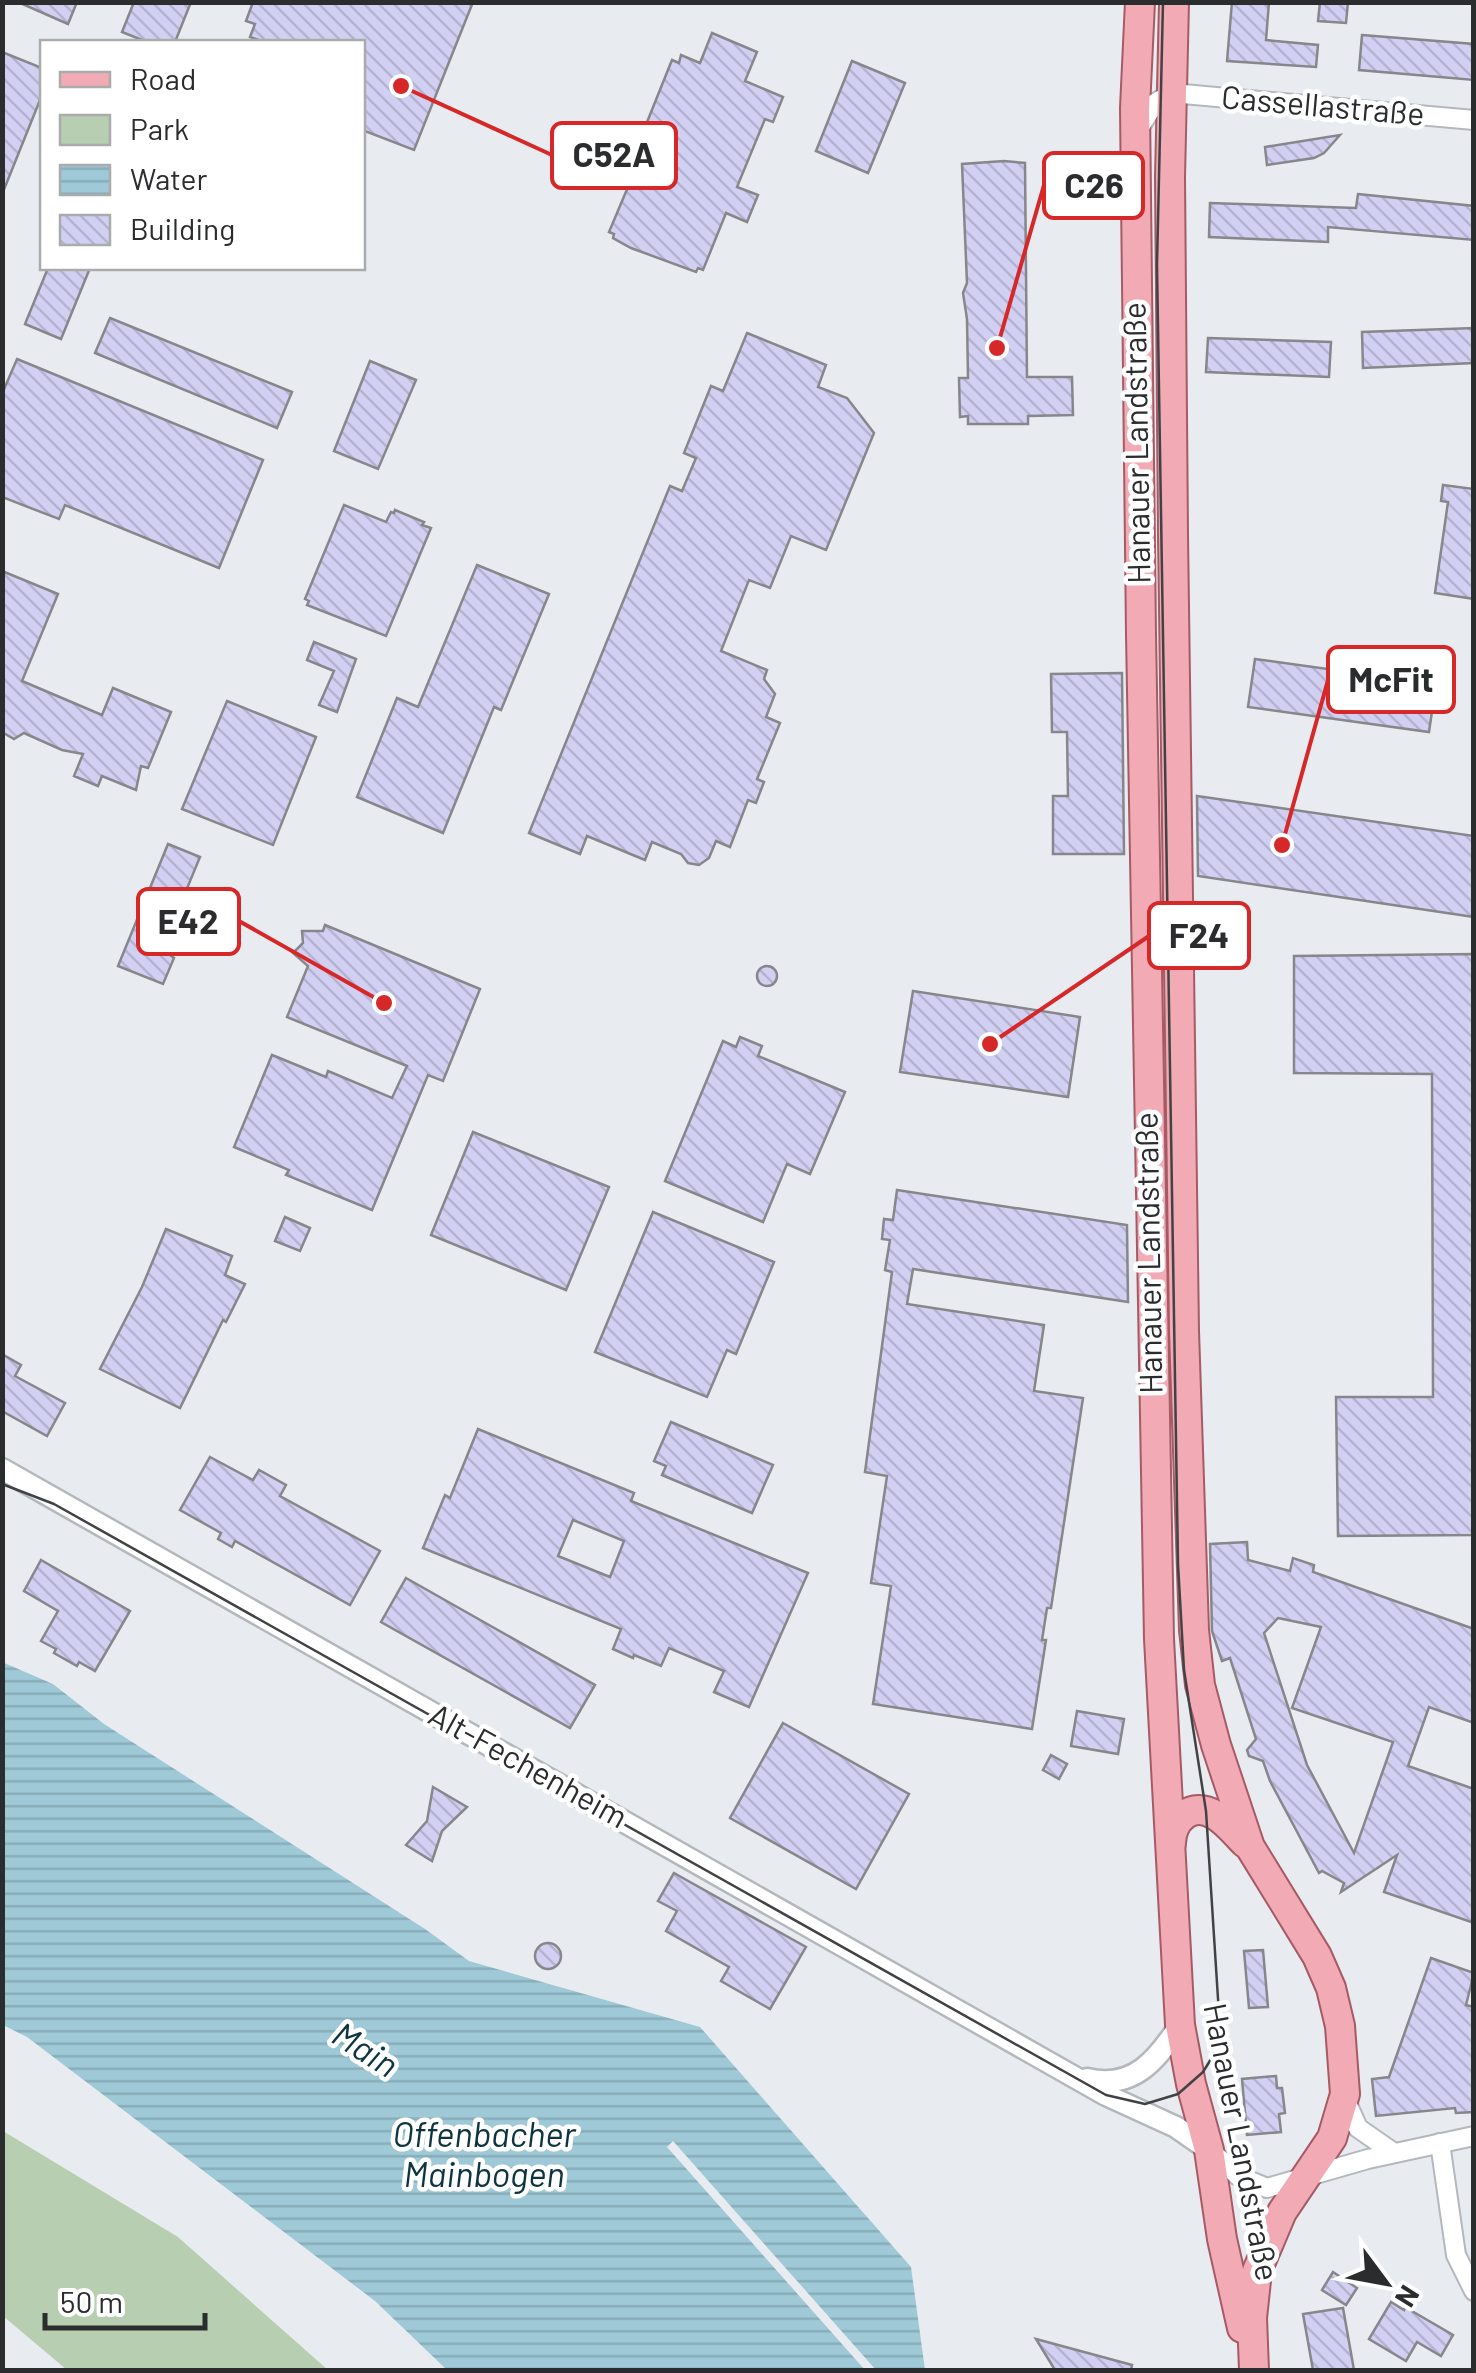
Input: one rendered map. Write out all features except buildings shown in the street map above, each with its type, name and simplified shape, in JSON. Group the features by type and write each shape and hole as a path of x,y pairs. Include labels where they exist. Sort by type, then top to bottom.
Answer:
{"main road":[{"name":"Hanauer Landstraße","path":"1140,2 1136,137 1141,674 1159,1639 1180,2025 1209,2150 1222,2239 1253,2364"},
{"name":"Hanauer Landstraße","path":"1174,2 1172,535 1189,1532 1200,1684 1250,1848 1317,1956 1331,1988 1340,2026 1345,2094 1332,2138 1271,2234 1257,2271 1253,2292 1253,2364"},
{"path":"1171,1852 1176,1822 1189,1812 1202,1810 1222,1820 1250,1848"}],"street":[{"path":"1136,137 1156,102 1172,93"},
{"name":"Cassellastraße","path":"1172,93 1474,120"},
{"name":"Alt-Fechenheim","path":"2,1469 1106,2095 1176,2127 1209,2150"},
{"name":"Alt-Fechenheim","path":"1052,2063 1096,2081 1123,2080 1154,2062 1180,2025"},
{"path":"1345,2094 1346,2108 1358,2128 1394,2153"},
{"path":"1209,2150 1238,2176 1256,2186 1273,2187 1394,2153 1474,2136"},
{"path":"1440,2143 1453,2244 1474,2292"}],"green space":[{"path":"3,2131 178,2237 328,2370 67,2370 3,2316"}],"water":[{"name":"Offenbacher Mainbogen","path":"2,1662 53,1684 104,1724 469,1961 700,2027 911,2267 925,2370 876,2370 673,2141 667,2147 865,2370 447,2370 375,2301 27,2037 3,2025"}],"tram line":[{"path":"2,1484 54,1504 1106,2095 1145,2104 1178,2094 1203,2072 1220,2030 1206,1811 1184,1670 1178,1564 1157,265 1163,2"}],"place":[{"name":"C52A","path":"401,86"},
{"name":"C26","path":"997,348"},
{"name":"McFit","path":"1282,845"},
{"name":"E42","path":"384,1003"},
{"name":"F24","path":"990,1044"}],"water label":[{"name":"Main","path":"365,2050"}]}
